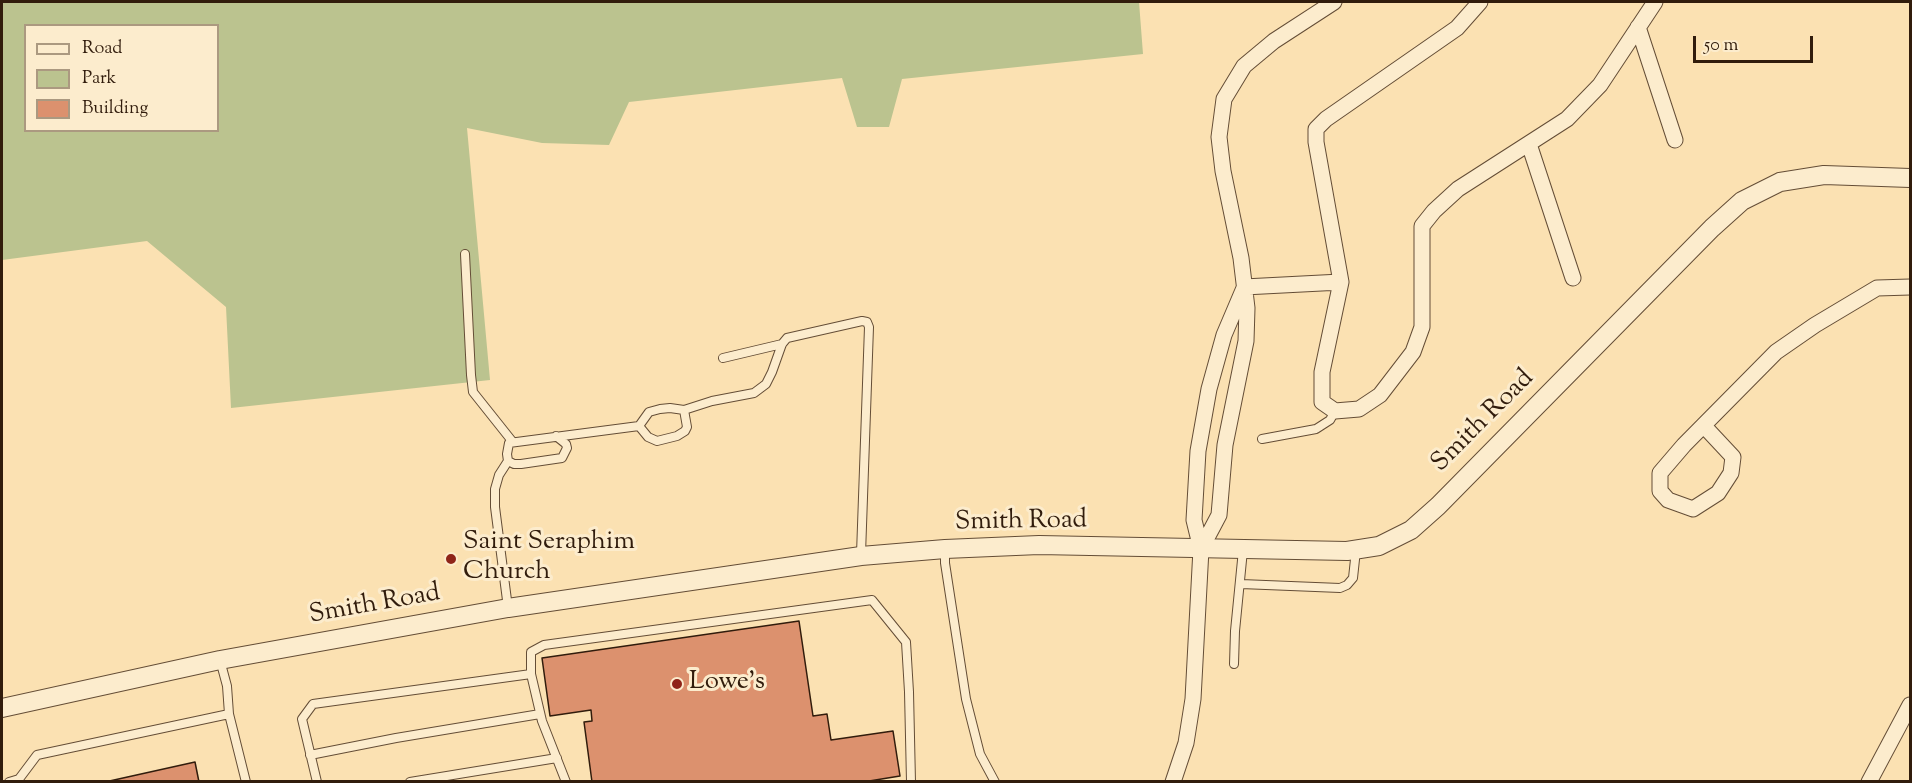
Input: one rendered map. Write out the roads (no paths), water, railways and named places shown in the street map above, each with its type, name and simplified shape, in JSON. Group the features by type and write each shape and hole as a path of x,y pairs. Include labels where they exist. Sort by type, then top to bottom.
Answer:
{"street":[{"path":"1201,549 1219,515 1225,445 1246,341 1247,308 1241,258 1220,148 1219,136 1224,99 1244,66 1274,41 1334,2"},
{"path":"1480,2 1457,28 1326,119 1316,129 1316,142 1341,282 1322,372 1322,402 1335,411 1359,409 1380,395 1413,351 1422,327 1422,226 1434,211 1458,189 1568,119 1600,85 1655,2"},
{"path":"1638,27 1675,140"},
{"path":"1528,144 1573,278"},
{"name":"Smith Road","path":"2,708 220,660 508,608 861,556 945,549 1039,545 1347,551 1379,546 1411,530 1438,506 1703,236 1742,201 1780,182 1824,175 1911,178"},
{"path":"1244,287 1341,282"},
{"path":"1173,782 1186,743 1192,713 1201,549 1194,520 1198,451 1209,389 1224,335 1244,287"},
{"path":"1704,426 1733,457 1731,473 1718,493 1693,509 1668,500 1660,491 1660,473 1684,445 1776,352 1815,325 1877,288 1911,288"},
{"path":"1869,782 1911,705"}],"lane":[{"path":"465,254 471,375 474,392 512,441"},
{"path":"508,608 495,498 499,475 508,461 508,445 512,441 639,426 649,412 670,408 684,410 712,401 754,393 766,384 782,344 787,338 867,322 861,556"},
{"path":"723,358 782,344"},
{"path":"639,426 648,437 657,441 677,436 685,432 687,427 684,410"},
{"path":"1262,439 1316,429 1330,420 1335,411"},
{"path":"508,461 521,464 562,458 567,448 566,444 556,436"},
{"path":"945,549 945,563 966,699 980,754 994,782"},
{"path":"1234,664 1243,550"},
{"path":"1240,584 1340,588 1347,585 1353,578 1356,550"},
{"path":"566,782 540,714 531,674 531,652 544,645 872,600 906,642 911,782"},
{"path":"220,660 227,686 229,714 246,782"},
{"path":"317,782 302,719 313,704 531,674"},
{"path":"9,782 19,779 37,754 229,714"},
{"path":"310,755 540,714"},
{"path":"410,782 557,758"}],"place":[{"name":"Saint Seraphim Church","path":"451,559"},
{"name":"Lowe's","path":"677,684"}]}
